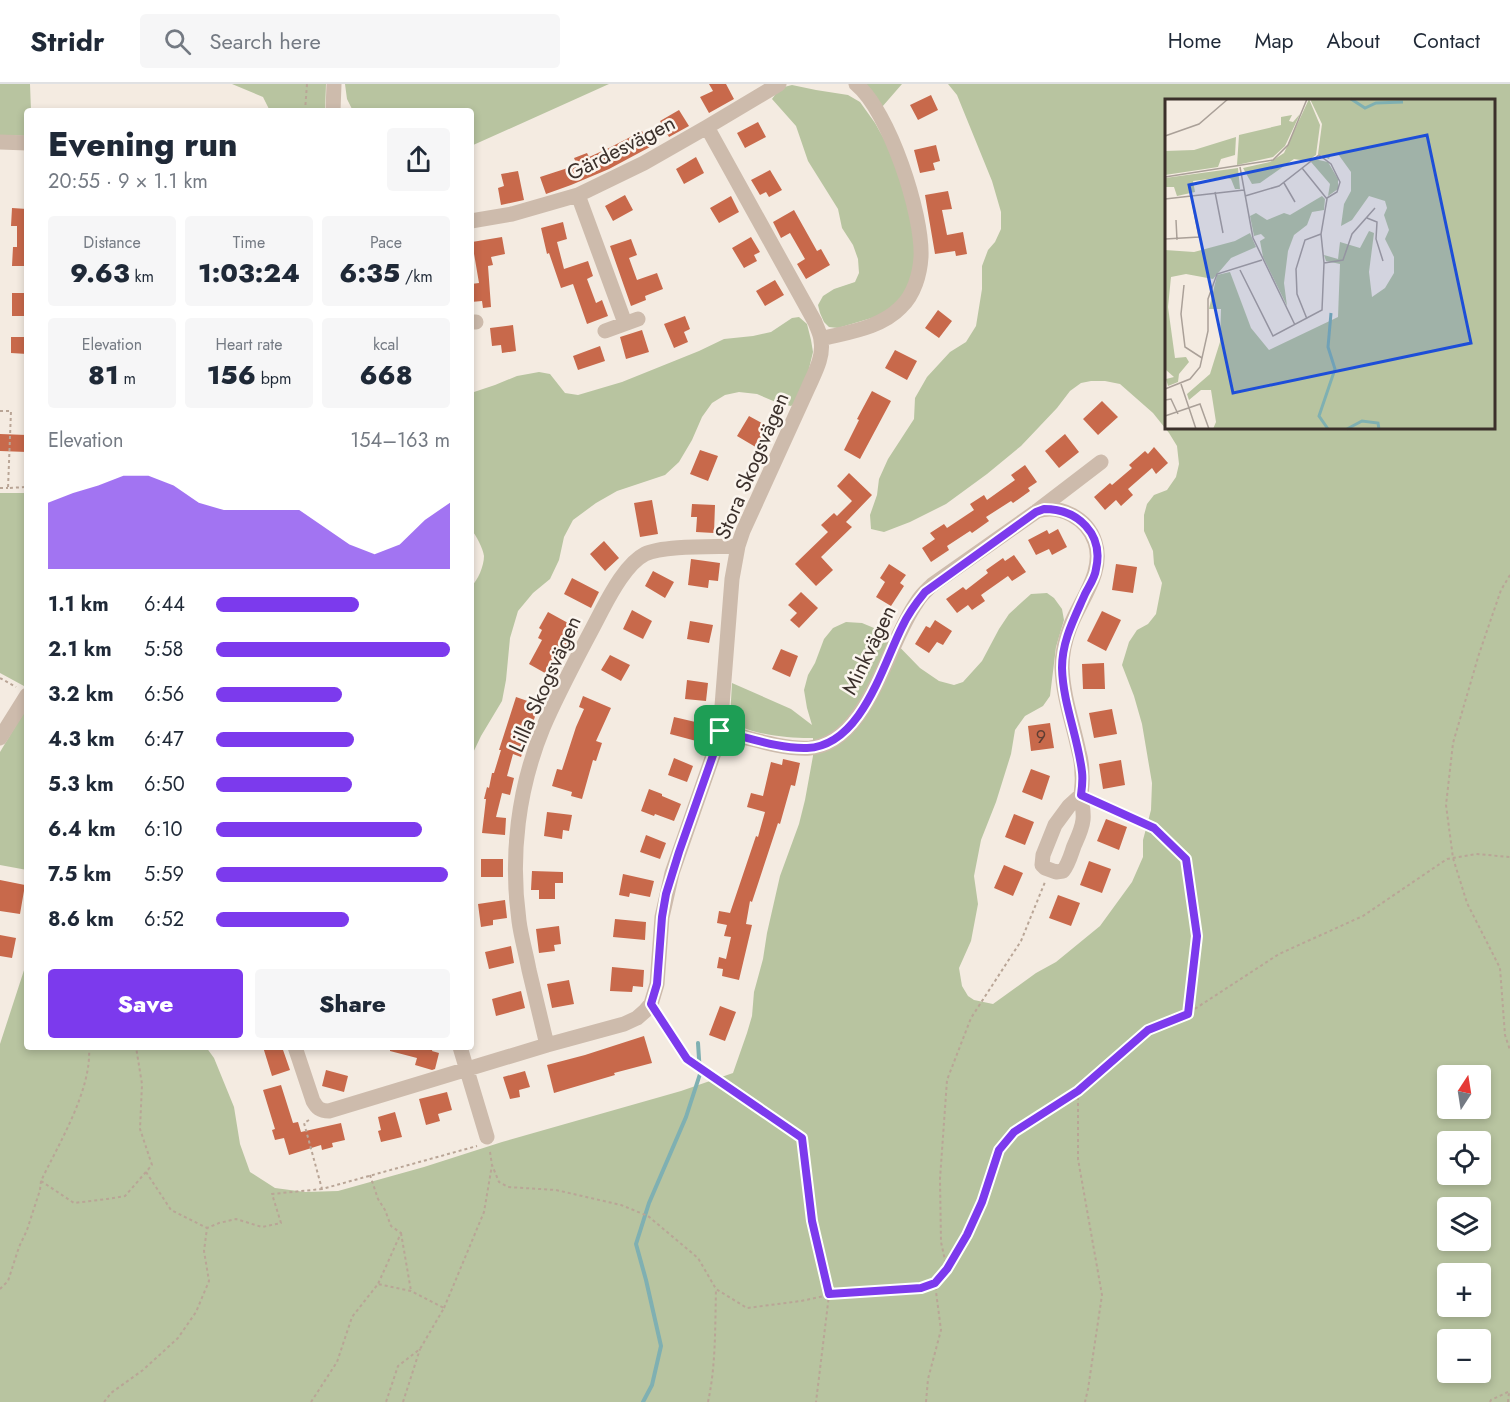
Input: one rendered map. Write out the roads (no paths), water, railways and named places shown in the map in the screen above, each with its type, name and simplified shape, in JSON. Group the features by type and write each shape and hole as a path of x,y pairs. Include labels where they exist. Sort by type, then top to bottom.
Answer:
{"street":[{"path":"333,108 334,84"},
{"name":"Gärdesvägen","path":"474,220 512,214 578,195 644,163 779,84"},
{"path":"707,127 806,304 821,339 876,324 893,315 910,296 917,278 921,244 903,166 878,112 856,84"},
{"path":"0,156 0,142 24,143"},
{"path":"578,195 631,321 605,330"},
{"name":"Stora Skogsvägen","path":"547,1045 624,1024 637,1018 651,1004 657,984 666,894 720,731 732,579 738,546 818,366 821,339"},
{"name":"Minkvägen","path":"720,731 798,748 819,746 838,736 849,728 866,705 902,626 925,592 1101,462"},
{"path":"1036,512 1044,509 1060,510 1078,518 1095,541 1096,549 1096,569 1066,637 1063,659 1066,704 1079,753 1082,776 1083,819 1063,871 1056,872 1045,868 1042,861 1050,837 1062,814 1081,795"},
{"name":"Lilla Skogsvägen","path":"547,1045 522,939 516,883 516,853 521,805 540,736 602,609 632,564 643,555 653,551 738,546"},
{"path":"0,738 22,692"},
{"path":"296,1050 316,1108 325,1111 547,1045"},
{"path":"461,1050 487,1140"}],"waterway":[{"path":"643,1402 652,1385 661,1346 636,1244 649,1203 686,1117 700,1074 698,1043"}]}
